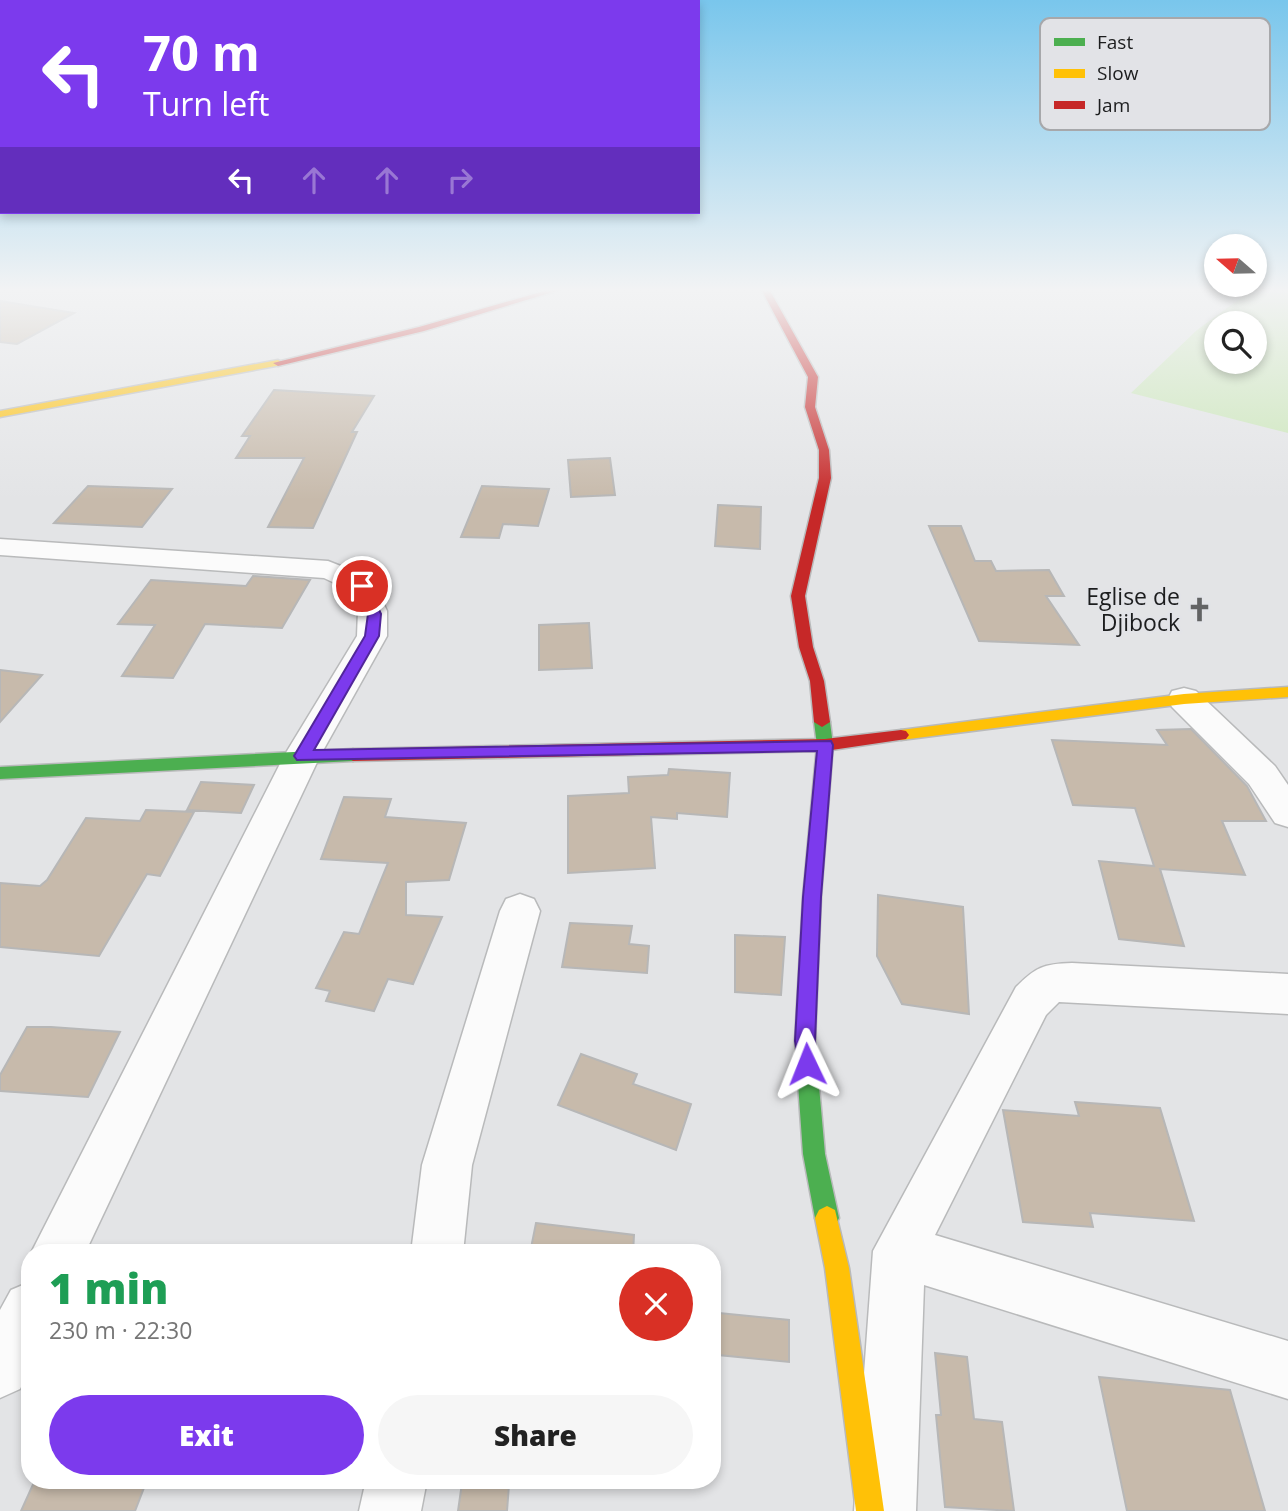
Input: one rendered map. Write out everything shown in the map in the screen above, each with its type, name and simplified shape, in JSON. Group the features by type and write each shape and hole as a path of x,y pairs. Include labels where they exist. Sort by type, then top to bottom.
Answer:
{"street":[{"path":"0,414 173,386 298,360"},
{"path":"803,360 813,377 810,407 824,450 823,489 798,596 806,647 817,681 825,745 812,897 805,1041 814,1154 837,1268 870,1511"},
{"path":"0,547 328,570 343,574 362,586 375,614 372,636 302,756 61,1244"},
{"path":"0,773 302,756 825,745 1184,699 1288,692"},
{"path":"1184,699 1262,775 1288,814"},
{"path":"438,1244 447,1166 520,911"},
{"path":"885,1511 900,1251 1031,1001 1049,983 1072,982 1288,994"},
{"path":"900,1251 1288,1370"},
{"path":"0,1369 21,1327"},
{"path":"390,1511 395,1489"}],"green space":[{"path":"1166,360 1204,360 1204,374 1267,374 1267,360 1288,360 1288,433 1131,393"}],"building":[{"path":"274,390 374,396 352,432 357,432 313,528 268,527 304,458 236,458 250,436 242,436"},
{"path":"610,458 615,495 571,497 568,460"},
{"path":"88,486 172,489 142,527 54,523"},
{"path":"482,486 549,489 538,526 503,524 499,538 461,537"},
{"path":"718,505 761,507 760,549 715,546"},
{"path":"929,526 961,526 975,561 991,561 996,571 1049,570 1064,596 1046,596 1079,645 979,641"},
{"path":"253,576 310,580 282,628 205,624 173,678 122,676 155,625 118,624 151,580 246,586"},
{"path":"589,623 592,668 539,670 539,625"},
{"path":"0,670 42,675 0,722"},
{"path":"1191,729 1247,786 1266,821 1222,821 1245,875 1160,869 1184,946 1119,939 1099,861 1154,866 1135,808 1073,805 1052,740 1167,745 1157,730"},
{"path":"669,769 730,773 727,817 677,813 677,819 651,817 655,868 568,873 568,796 629,793 628,777 668,775"},
{"path":"201,782 254,785 241,813 187,810"},
{"path":"344,797 391,799 385,817 466,823 449,880 406,882 406,915 442,917 413,984 388,979 374,1011 326,1001 330,991 316,988 344,932 359,934 388,863 321,859"},
{"path":"146,810 194,812 160,876 147,874 99,956 0,947 0,883 40,886 47,880 86,818 140,821"},
{"path":"878,895 963,907 969,1014 902,1004 877,956"},
{"path":"570,923 632,926 629,944 649,946 647,973 562,967"},
{"path":"735,935 785,937 781,995 735,992"},
{"path":"27,1027 120,1032 88,1097 0,1091 0,1075"},
{"path":"581,1054 637,1074 633,1084 691,1104 676,1150 558,1105"},
{"path":"1075,1102 1160,1108 1194,1221 1090,1213 1093,1227 1023,1222 1003,1110 1079,1116"},
{"path":"536,1223 634,1235 634,1244 532,1244"},
{"path":"721,1313 789,1320 789,1362 721,1355"},
{"path":"935,1353 967,1357 974,1419 1002,1422 1014,1511 945,1507 936,1415 941,1415"},
{"path":"1099,1377 1230,1390 1265,1511 1127,1511"},
{"path":"31,1489 144,1489 135,1511 21,1511"},
{"path":"461,1489 509,1489 507,1511 458,1511"}],"traffic: fast":[{"path":"822,722 825,745 812,897 805,1041 814,1154 827,1218"},
{"path":"0,773 353,755"}],"traffic: slow":[{"path":"0,414 278,363"},
{"path":"901,735 1184,699 1288,692"},
{"path":"827,1218 837,1268 870,1511"}],"traffic: jam":[{"path":"278,363 293,360"},
{"path":"803,360 813,377 810,407 824,450 825,478 798,596 806,647 817,681 822,722"},
{"path":"353,755 825,745 901,735"}],"place":[{"name":"Eglise de Djibock","path":"1200,610"}],"route":[{"path":"362,586 375,614 372,636 302,756 825,745 812,897 805,1041 807,1064"}]}
